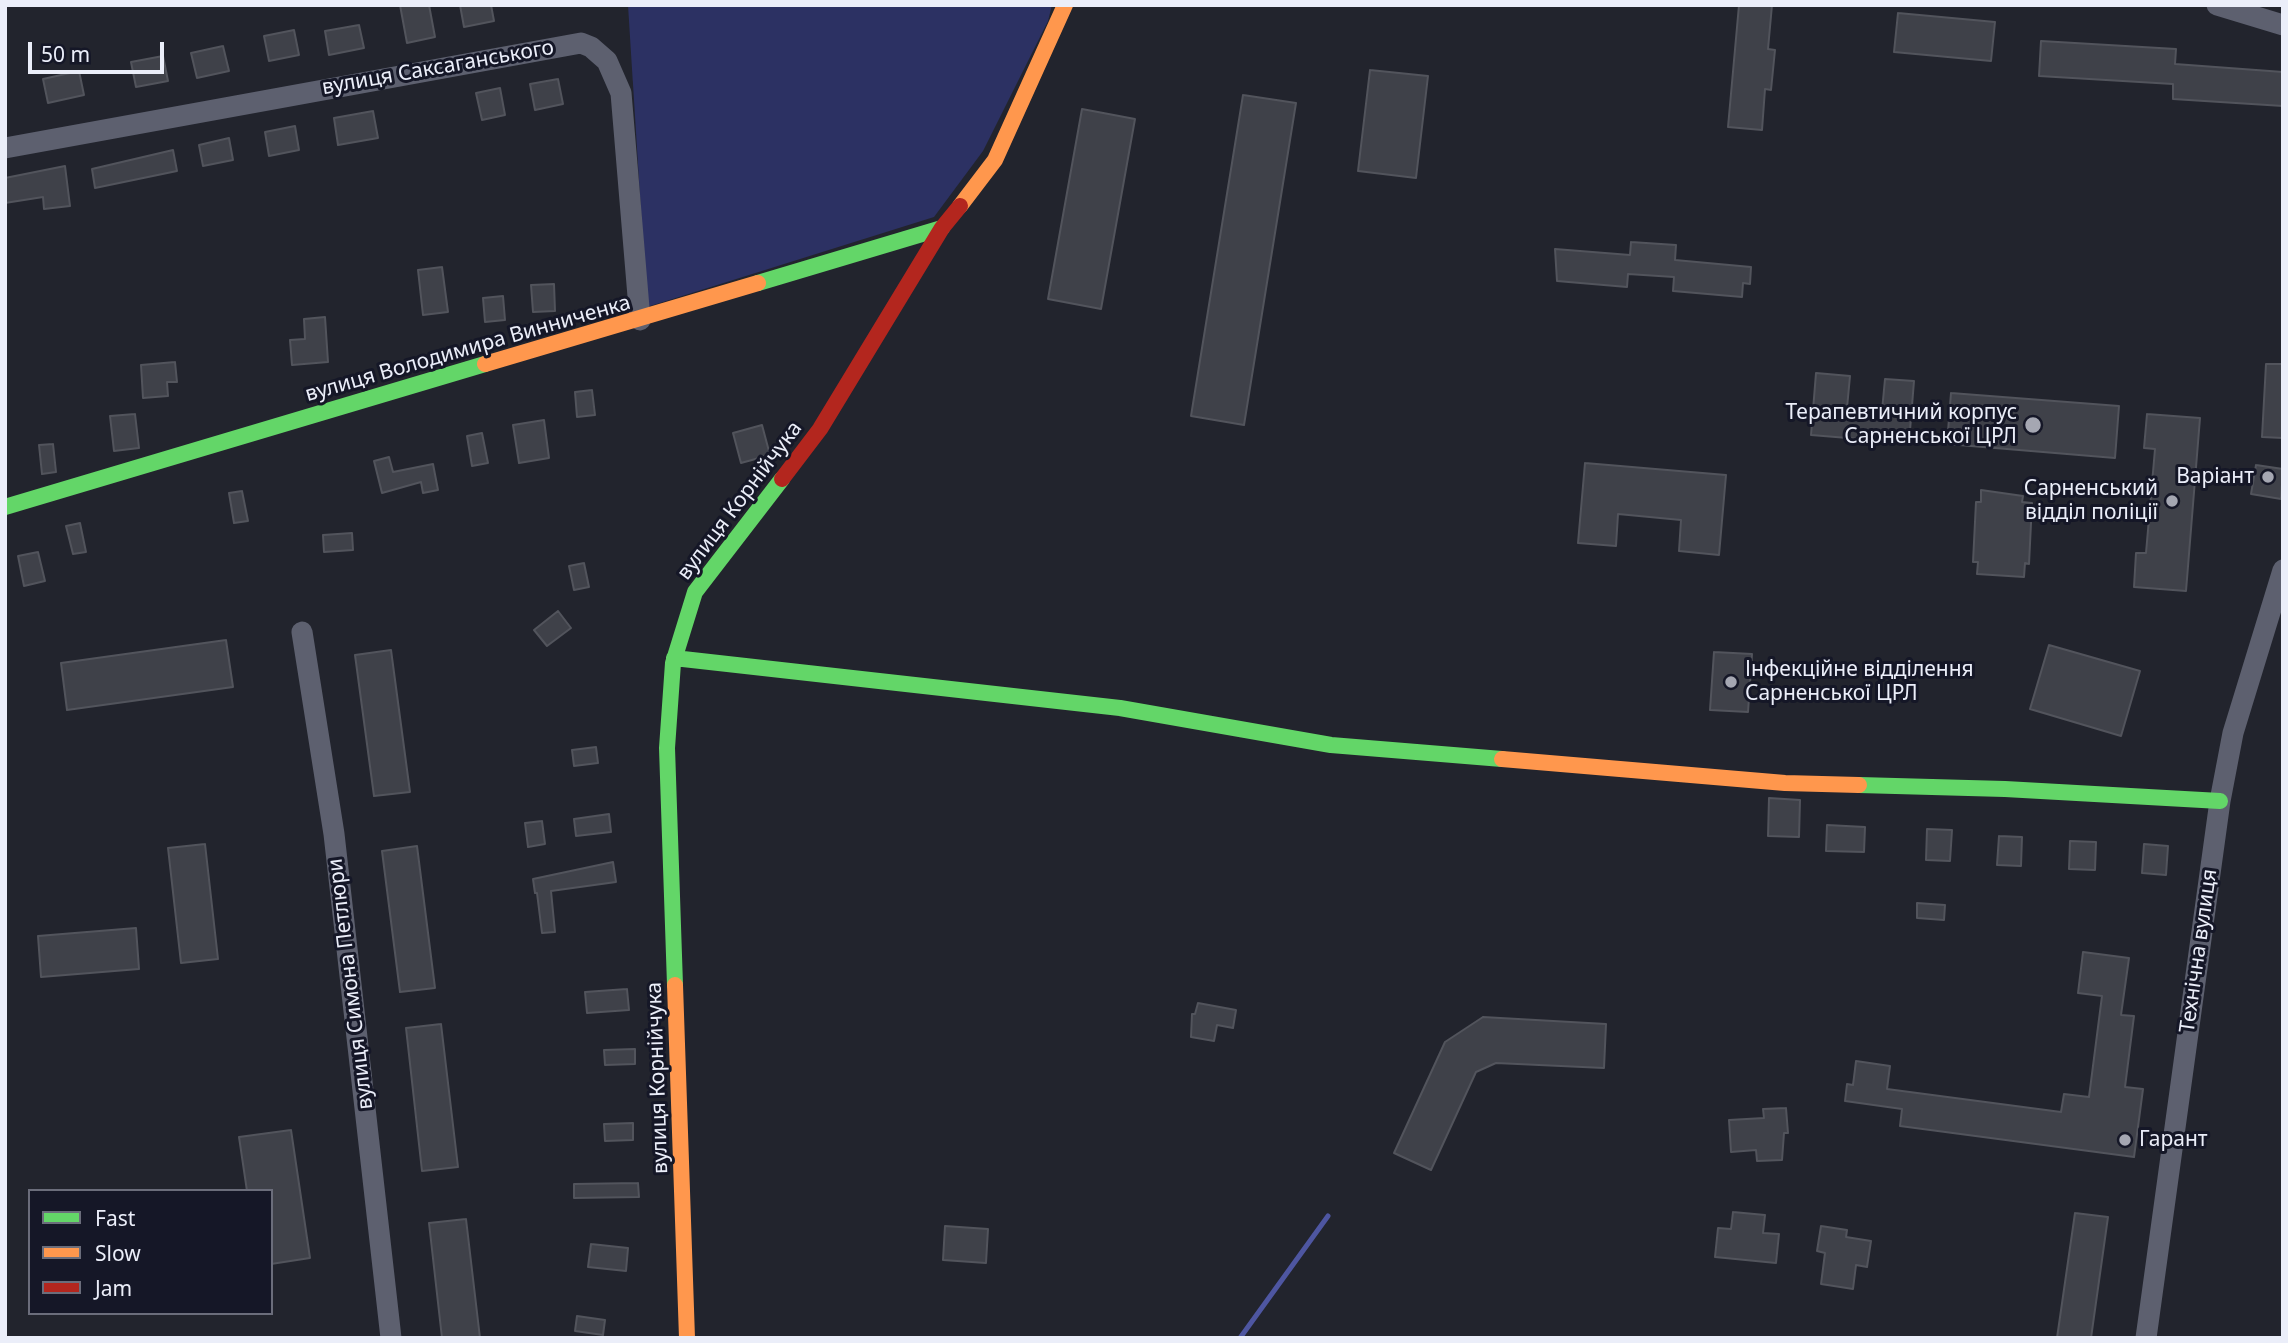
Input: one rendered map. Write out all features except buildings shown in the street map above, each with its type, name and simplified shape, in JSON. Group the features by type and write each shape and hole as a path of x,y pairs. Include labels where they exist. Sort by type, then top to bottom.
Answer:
{"street":[{"name":"вулиця Корнійчука","path":"687,1338 667,748 674,658 695,592 820,429 943,228 995,160 1065,5"},
{"path":"2217,5 2283,25"},
{"name":"вулиця Саксаганського","path":"5,148 582,43 592,47 607,61 621,93 640,320"},
{"name":"вулиця Володимира Винниченка","path":"5,506 640,320 943,228"},
{"name":"Технічна вулиця","path":"2146,1338 2220,801 2233,733 2283,570"},
{"name":"вулиця Симона Петлюри","path":"302,632 334,834 391,1338"},
{"path":"674,658 1120,708 1331,745 1785,783 2005,789 2220,801"}],"shaded area":[{"path":"628,5 1052,5 1048,21 983,151 934,217 647,307"}],"waterway":[{"path":"1240,1338 1328,1216"}],"traffic: fast":[{"path":"758,283 942,228"},
{"path":"5,507 485,364"},
{"path":"675,985 667,748 673,663 695,592 782,479"},
{"path":"674,658 1120,708 1331,745 1502,759"},
{"path":"1859,785 2005,789 2220,801"}],"traffic: slow":[{"path":"960,206 995,160 1065,5"},
{"path":"485,364 758,283"},
{"path":"1502,759 1785,783 1859,785"},
{"path":"675,985 687,1338"}],"traffic: jam":[{"path":"782,479 820,429 942,228 960,206"}],"place":[{"name":"Терапевтичний корпус Сарненської ЦРЛ","path":"2033,425"},
{"name":"Варіант","path":"2268,477"},
{"name":"Сарненський відділ поліції","path":"2172,501"},
{"name":"Інфекційне відділення Сарненської ЦРЛ","path":"1731,682"},
{"name":"Гарант","path":"2125,1140"}]}
